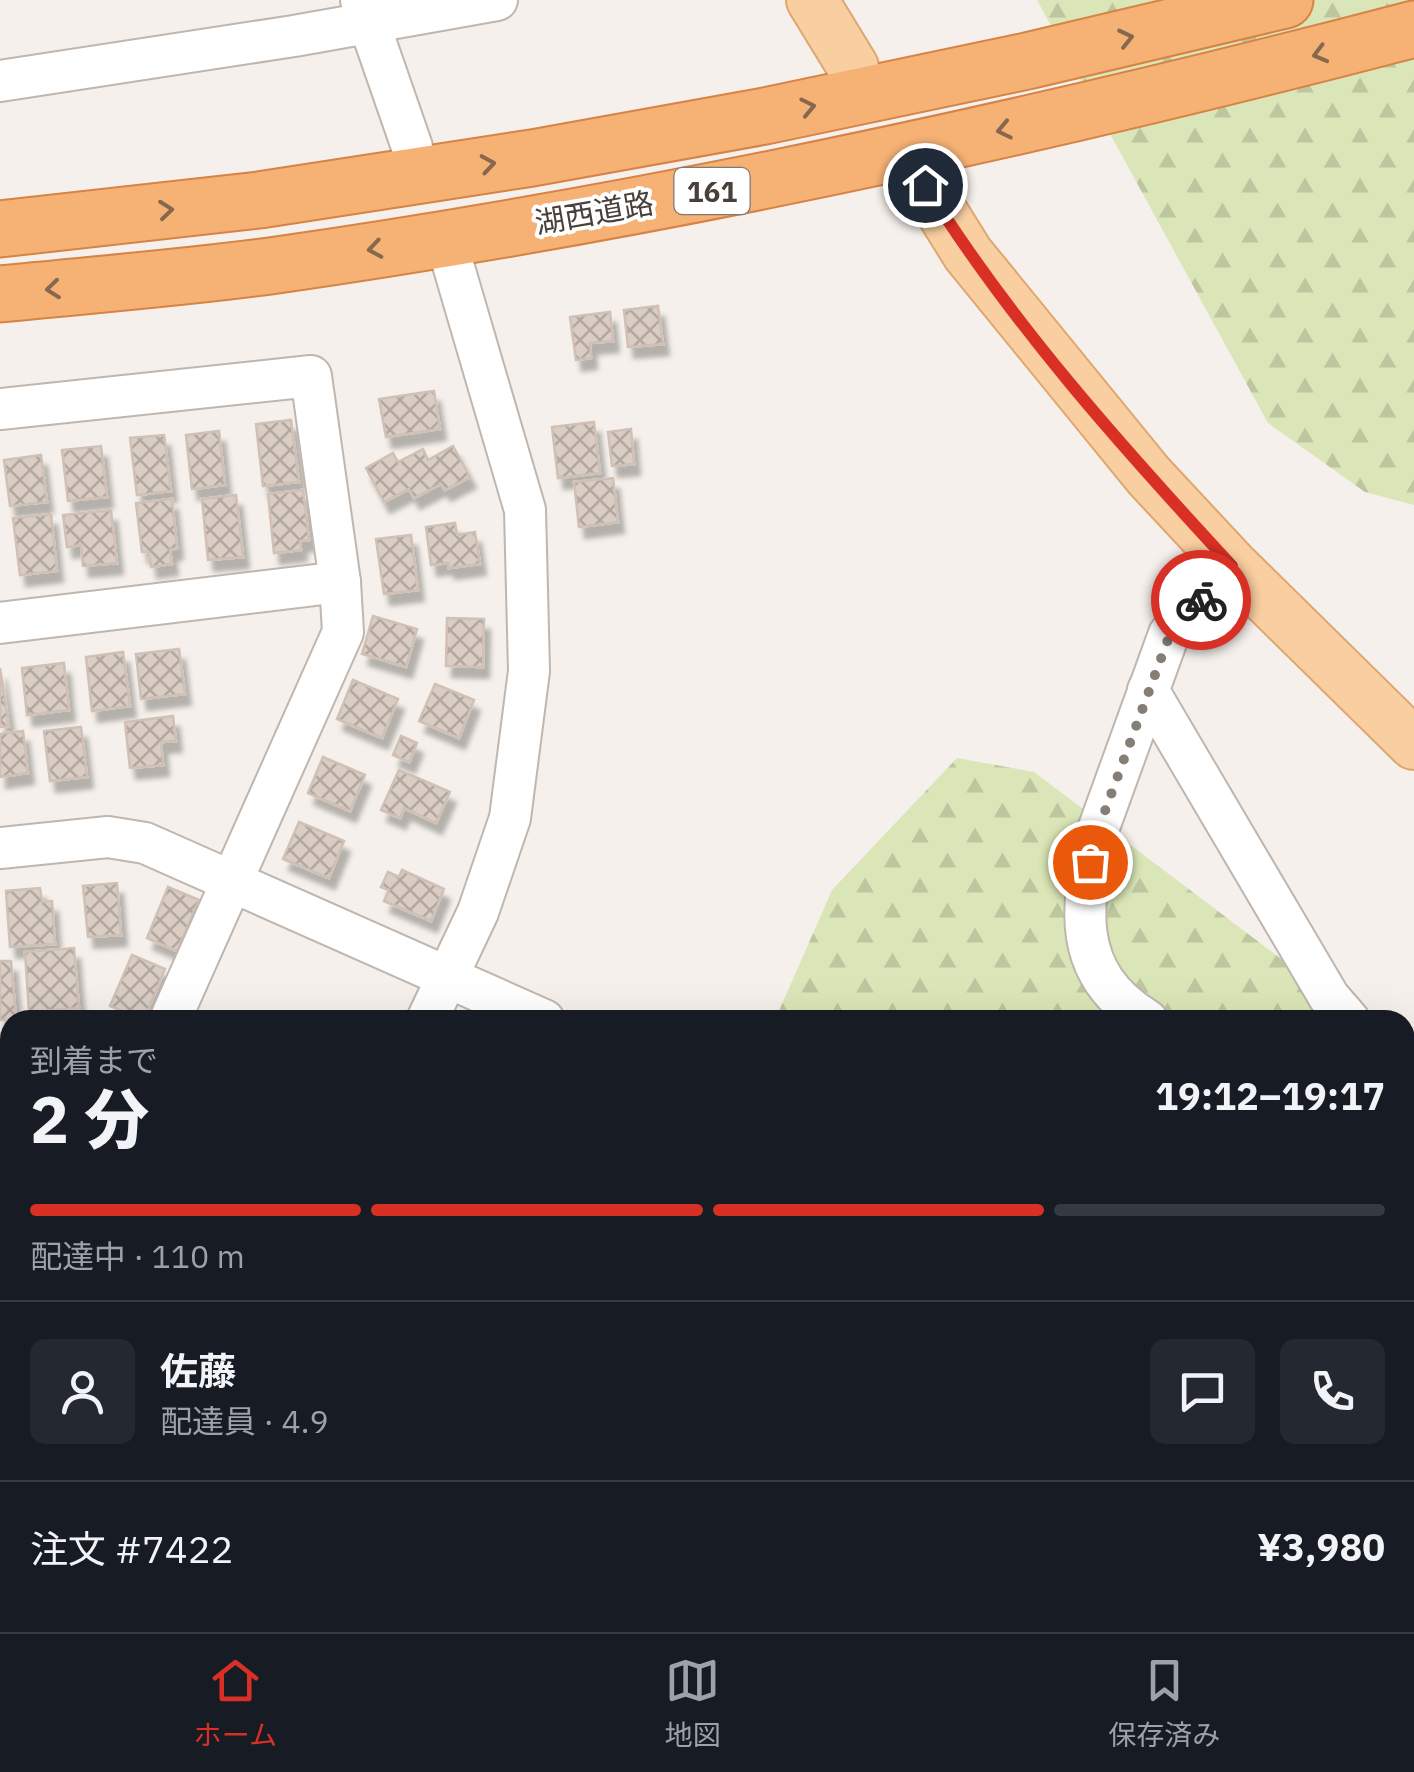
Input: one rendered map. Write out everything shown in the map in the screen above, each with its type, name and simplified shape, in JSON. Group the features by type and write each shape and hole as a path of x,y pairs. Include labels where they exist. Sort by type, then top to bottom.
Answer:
{"highway":[{"name":"161","path":"0,229 259,200 532,158 765,116 1285,0"},
{"name":"湖西道路","path":"0,294 268,266 541,223 1042,122 1414,29"}],"main road":[{"path":"812,0 853,67"},
{"path":"925,185 980,269 1149,476 1232,566 1414,744"}],"street":[{"path":"0,81 364,11 497,0"},
{"path":"364,11 412,147"},
{"path":"431,1010 478,912 510,818 530,671 525,510 452,261"},
{"path":"0,409 311,376 340,582 343,632 174,1010"},
{"path":"1131,1010 1096,969 1082,920 1098,830 1170,634 1232,566"},
{"path":"0,623 340,582"},
{"path":"1148,690 1340,1010"},
{"path":"0,848 108,838 145,844 522,1010"}],"green space":[{"path":"1037,0 1414,0 1414,505 1365,492 1268,423"},
{"path":"957,758 1034,772 1349,1010 779,1010 832,890"}],"building":[{"path":"658,306 663,344 628,347 624,310"},
{"path":"610,312 613,341 590,343 591,358 576,360 570,317"},
{"path":"434,391 440,429 386,437 379,399"},
{"path":"291,420 299,482 263,486 256,424"},
{"path":"594,422 600,473 558,478 552,427"},
{"path":"631,429 634,464 612,466 608,432"},
{"path":"219,431 225,485 192,489 186,435"},
{"path":"164,435 171,491 137,495 130,438"},
{"path":"101,446 107,497 68,501 62,450"},
{"path":"453,446 470,477 445,490 441,484 414,498 409,489 384,502 366,468 393,453 398,462 423,449 428,460"},
{"path":"41,455 47,502 10,506 4,460"},
{"path":"613,478 618,522 579,527 574,482"},
{"path":"303,490 309,540 300,541 301,550 274,553 268,494"},
{"path":"236,495 243,557 208,560 202,499"},
{"path":"172,499 177,548 170,550 172,564 151,567 149,552 142,552 136,503"},
{"path":"111,510 117,563 83,566 81,545 67,547 63,515"},
{"path":"51,514 57,571 20,575 13,518"},
{"path":"455,523 457,535 475,532 480,564 449,568 448,563 431,565 426,527"},
{"path":"411,535 418,590 384,594 376,539"},
{"path":"373,616 417,629 406,667 362,654"},
{"path":"447,618 484,619 483,667 446,666"},
{"path":"179,649 185,694 141,699 136,654"},
{"path":"123,652 130,706 92,711 86,657"},
{"path":"64,663 69,710 27,715 22,668"},
{"path":"0,668 9,726 0,727"},
{"path":"353,680 398,699 382,738 337,719"},
{"path":"435,684 474,700 459,738 419,721"},
{"path":"173,716 176,741 161,742 163,765 130,768 125,722"},
{"path":"81,727 87,777 50,781 44,731"},
{"path":"23,731 28,773 0,777 0,734"},
{"path":"401,736 417,743 409,762 393,755"},
{"path":"323,757 365,775 350,811 308,793"},
{"path":"399,770 450,792 436,823 404,808 400,818 381,810"},
{"path":"299,822 344,841 329,878 283,859"},
{"path":"402,870 444,889 431,921 384,901 389,890 381,887 388,872 399,877"},
{"path":"117,883 121,935 88,937 83,886"},
{"path":"168,887 199,900 177,951 147,938"},
{"path":"40,888 42,902 52,901 55,944 10,947 6,891"},
{"path":"74,948 79,1008 29,1010 25,952"},
{"path":"132,955 165,969 148,1010 110,1006"},
{"path":"0,961 11,961 15,1010 0,1010"}],"way so far":[{"path":"1090,862 1098,830 1170,634 1201,600"}],"route":[{"path":"925,185 968,254 1149,476 1232,566 1201,600"}]}
